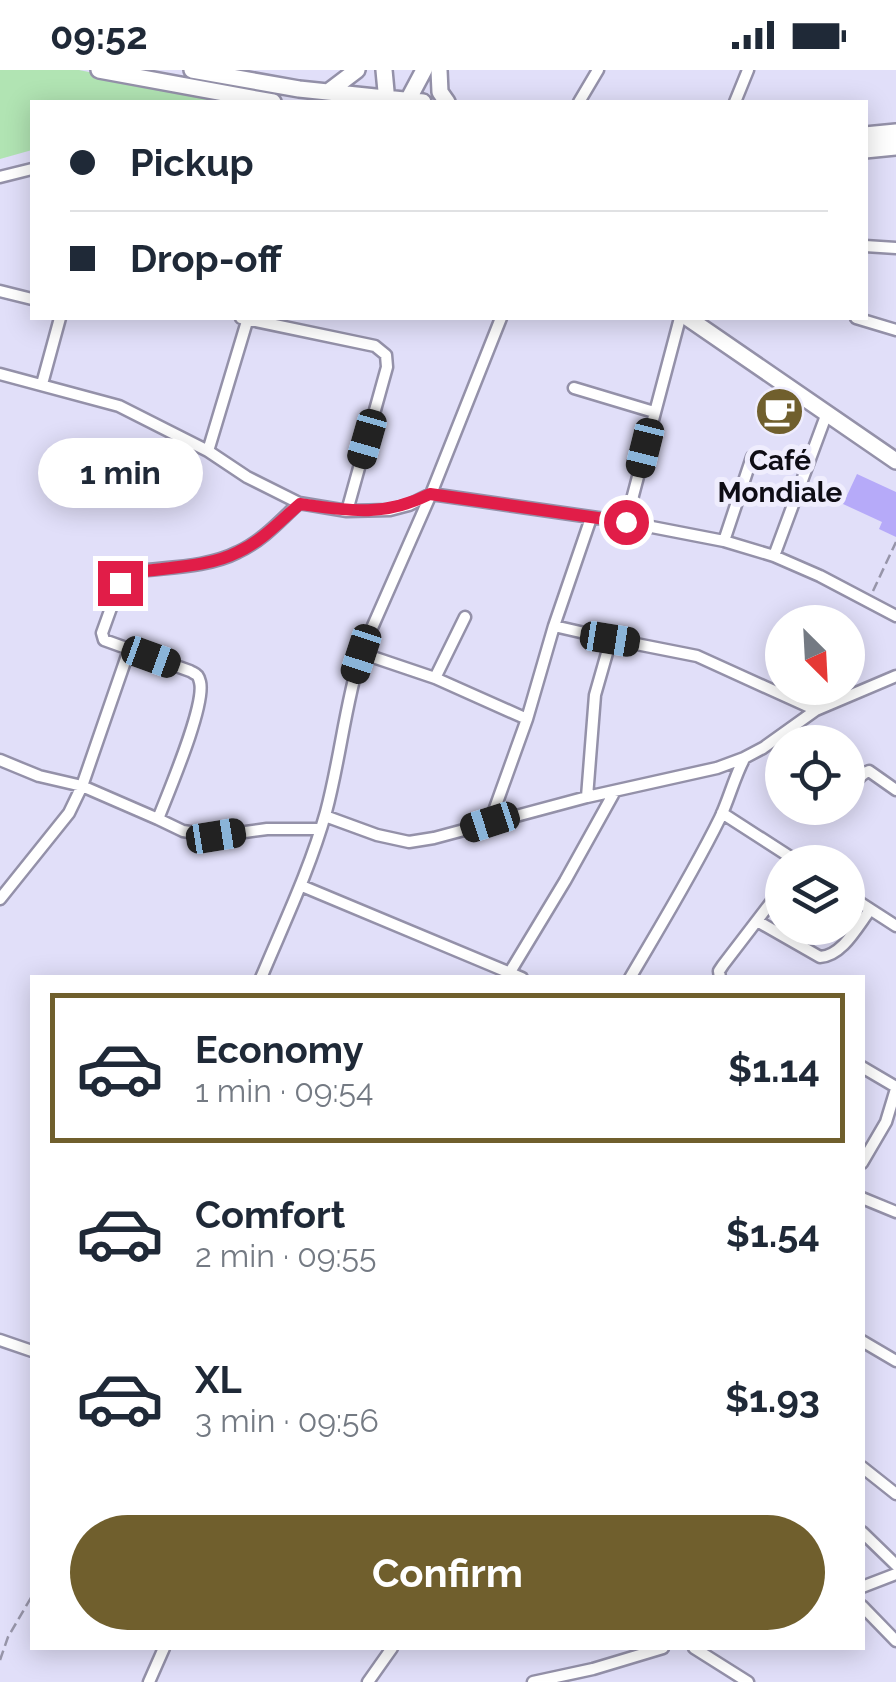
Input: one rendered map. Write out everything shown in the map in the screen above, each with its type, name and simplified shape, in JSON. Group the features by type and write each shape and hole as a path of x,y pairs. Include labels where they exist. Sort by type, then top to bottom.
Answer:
{"street":[{"path":"99,70 261,100"},
{"path":"192,70 386,100 384,70"},
{"path":"328,92 357,70"},
{"path":"414,100 424,70"},
{"path":"439,70 440,92 446,100"},
{"path":"580,100 598,70"},
{"path":"736,100 748,70"},
{"path":"276,100 300,89"},
{"path":"868,135 896,132"},
{"path":"868,150 896,147"},
{"path":"0,177 30,169"},
{"path":"868,246 896,248"},
{"path":"0,291 30,298"},
{"path":"42,384 59,320"},
{"path":"208,450 245,320"},
{"path":"255,320 374,346 386,355 388,367 347,510"},
{"path":"262,975 302,886 325,816 361,654 499,320"},
{"path":"626,522 679,320"},
{"path":"691,320 896,461"},
{"path":"863,320 896,330"},
{"path":"0,374 119,406 208,450 300,504 390,510 430,494 626,522 774,556 896,616"},
{"path":"574,388 654,412"},
{"path":"774,556 827,413"},
{"path":"724,542 752,458"},
{"path":"158,818 184,753 201,684 190,671 104,640 123,578 235,554 260,539 300,504"},
{"path":"490,822 591,518"},
{"path":"435,678 465,617"},
{"path":"554,626 697,656 816,710"},
{"path":"587,797 595,695 610,639"},
{"path":"0,900 69,813 129,650"},
{"path":"361,654 435,678 527,719"},
{"path":"798,725 816,710 896,676"},
{"path":"325,816 409,842 717,768 765,748"},
{"path":"632,975 686,884 722,813 744,758"},
{"path":"0,760 39,776 82,786 182,832 216,836 267,829 320,829"},
{"path":"865,773 870,772 896,790"},
{"path":"302,886 516,975 615,791"},
{"path":"722,813 772,845"},
{"path":"865,907 896,926"},
{"path":"720,975 719,970 765,910"},
{"path":"757,921 826,958 836,953 870,910"},
{"path":"865,1069 896,1088 891,1125 865,1159"},
{"path":"865,1199 896,1212"},
{"path":"0,1340 30,1351"},
{"path":"865,1343 896,1361"},
{"path":"865,1469 896,1494"},
{"path":"865,1535 896,1565"},
{"path":"865,1586 896,1574"},
{"path":"865,1609 896,1642"},
{"path":"149,1682 163,1650"},
{"path":"368,1682 391,1650"},
{"path":"534,1682 656,1650"},
{"path":"703,1650 748,1682"},
{"path":"719,1682 728,1670"}],"path":[{"path":"869,601 896,542"},
{"path":"0,1660 8,1637 30,1599"}],"green space":[{"path":"0,70 79,70 229,95 210,100 30,100 30,151 0,159"}],"building":[{"path":"857,474 896,492 896,537 879,529 882,522 843,504"}],"place":[{"name":"Café Mondiale","path":"780,412"}],"route":[{"path":"120,583 128,574 220,560 235,554 260,539 300,504 390,510 430,494 626,522"}]}
